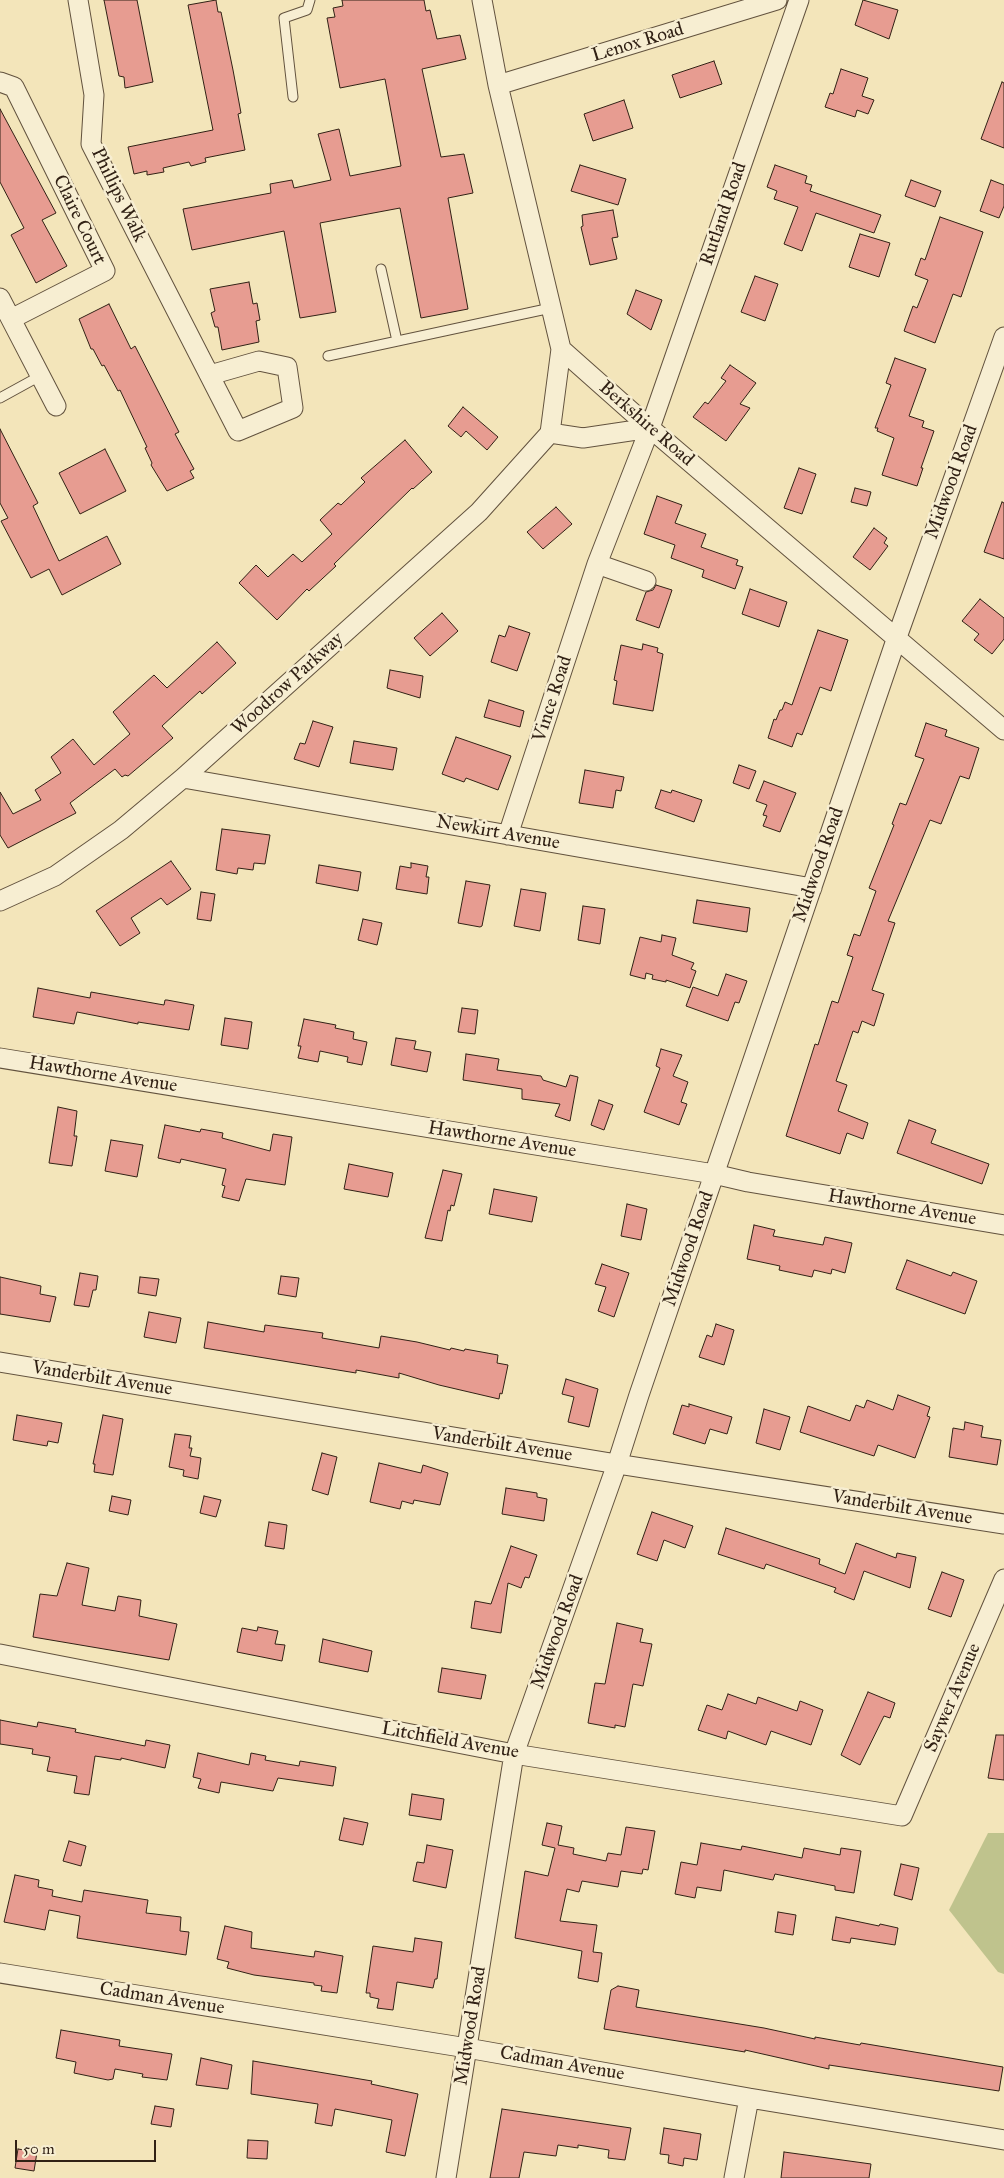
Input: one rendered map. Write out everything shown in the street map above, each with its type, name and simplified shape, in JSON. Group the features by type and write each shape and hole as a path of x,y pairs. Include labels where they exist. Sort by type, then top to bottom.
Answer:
{"street":[{"name":"Phillips Walk","path":"78,0 94,95 91,144 238,431 294,408 287,367 259,361 210,375"},
{"path":"482,0 498,86 561,349 550,433 583,438 650,428"},
{"name":"Lenox Road","path":"498,86 777,0"},
{"name":"Rutland Road","path":"650,428 799,0"},
{"name":"Claire Court","path":"0,82 14,87 105,271 11,319"},
{"path":"0,298 56,406"},
{"name":"Midwood Road","path":"446,2178 514,1754 618,1464 714,1174 896,640 1004,337"},
{"name":"Berkshire Road","path":"561,349 896,640 1004,730"},
{"name":"Vince Road","path":"508,834 598,564 650,428"},
{"name":"Woodrow Parkway","path":"0,901 55,876 121,830 183,778 479,512 550,433"},
{"path":"598,564 646,581"},
{"name":"Newkirt Avenue","path":"183,778 812,888"},
{"name":"Hawthorne Avenue","path":"0,1058 714,1174 748,1182 1004,1225"},
{"name":"Vanderbilt Avenue","path":"0,1362 618,1464 1004,1524"},
{"name":"Saywer Avenue","path":"902,1816 1004,1579"},
{"name":"Litchfield Avenue","path":"0,1654 514,1754 902,1816"},
{"name":"Cadman Avenue","path":"0,1973 467,2048 749,2098 1004,2140"},
{"path":"734,2178 749,2098"}],"lane":[{"path":"293,97 284,18 307,10 310,0"},
{"path":"382,269 397,342"},
{"path":"328,356 551,308"},
{"path":"0,398 40,376"}],"green space":[{"path":"988,1833 1004,1833 1004,1974 998,1972 949,1910"}],"building":[{"path":"104,0 137,0 153,82 125,88 124,77 119,76"},
{"path":"216,0 218,12 221,12 233,70 241,113 238,114 245,150 205,158 206,162 191,166 189,162 163,168 164,172 147,175 147,171 134,174 128,147 213,130 188,5"},
{"path":"342,0 424,0 426,11 430,10 437,39 460,35 466,59 422,69 441,157 464,154 473,193 448,198 468,309 421,318 400,208 320,223 336,312 300,318 284,231 192,250 183,209 271,193 270,184 292,180 294,188 331,180 318,134 339,129 350,176 401,166 385,79 340,88 327,18 335,17 333,8 343,6"},
{"path":"863,0 898,10 889,39 855,25"},
{"path":"714,61 722,84 680,98 672,75"},
{"path":"841,69 868,78 862,96 874,100 868,114 857,110 855,117 825,107 830,93 833,94"},
{"path":"1002,82 1004,83 1004,148 981,139"},
{"path":"624,100 633,128 593,141 584,114"},
{"path":"0,109 56,213 42,220 67,266 36,283 11,235 24,228 0,182"},
{"path":"580,165 626,179 618,205 571,191"},
{"path":"775,165 807,176 805,183 812,185 810,191 881,215 874,233 816,213 802,251 784,244 798,207 774,199 777,191 767,187"},
{"path":"911,180 941,191 935,207 905,196"},
{"path":"991,180 1004,185 1004,206 999,218 980,211"},
{"path":"613,210 618,237 612,238 617,259 590,265 581,227 583,226 582,215"},
{"path":"940,217 983,232 961,297 953,294 935,343 904,331 913,306 917,308 928,280 915,275 921,258 925,260"},
{"path":"860,234 890,243 879,277 849,267"},
{"path":"755,276 778,284 765,321 741,312"},
{"path":"249,282 253,304 257,303 260,320 256,321 259,342 222,350 218,327 215,327 211,313 215,311 210,289"},
{"path":"636,290 662,300 651,330 627,314"},
{"path":"109,304 131,349 135,346 179,432 175,434 194,469 190,471 194,478 167,491 151,465 152,463 145,448 147,447 120,390 118,391 104,365 102,366 93,349 91,349 79,319"},
{"path":"895,358 926,369 909,416 924,421 922,427 934,431 917,486 882,475 894,438 877,431 878,428 875,428 891,385 886,383"},
{"path":"730,365 756,383 740,404 750,408 726,441 693,417 705,402 708,404 726,381 721,378"},
{"path":"463,407 498,437 487,450 466,431 461,437 448,426"},
{"path":"0,429 38,503 33,506 59,561 107,536 121,564 62,595 49,569 31,578 1,521 8,518 0,503"},
{"path":"405,440 432,472 412,488 334,564 336,566 309,591 307,589 277,620 239,583 256,565 268,577 293,554 302,562 332,534 320,520 338,503 341,505 365,482 361,478"},
{"path":"105,449 126,491 80,514 59,473"},
{"path":"799,468 816,474 802,514 784,508"},
{"path":"855,488 871,492 867,506 851,502"},
{"path":"657,496 682,505 675,523 706,534 701,547 738,560 736,565 743,567 735,589 702,577 704,570 671,558 675,545 644,534"},
{"path":"1002,502 1004,503 1004,559 984,552"},
{"path":"556,507 572,524 543,549 527,532"},
{"path":"874,528 887,538 884,543 888,546 870,570 853,557"},
{"path":"656,585 672,590 659,628 636,620 646,592 653,590"},
{"path":"750,589 787,602 779,627 742,614"},
{"path":"980,599 1004,618 1004,639 992,654 974,640 979,634 962,621"},
{"path":"442,613 458,631 430,656 414,638"},
{"path":"509,626 530,633 517,671 491,662 499,635 505,637"},
{"path":"818,630 848,640 831,691 820,687 802,735 797,733 792,747 768,738 774,719 776,720 785,702 792,705"},
{"path":"217,642 236,663 202,694 200,691 162,726 173,738 128,776 122,777 115,769 70,803 76,813 8,848 0,835 0,792 13,814 41,800 35,790 61,773 51,757 73,739 94,765 130,734 113,712 154,675 167,688"},
{"path":"643,644 658,648 657,652 663,654 653,711 613,704 617,681 614,680 621,645 642,650"},
{"path":"390,670 423,676 420,698 387,688"},
{"path":"489,700 524,711 520,727 484,717"},
{"path":"313,721 333,727 319,767 294,759 300,743 305,744"},
{"path":"926,723 947,730 945,736 979,748 969,779 960,776 941,824 930,820 888,921 895,923 872,990 884,994 874,1026 862,1021 858,1033 853,1031 836,1081 847,1085 838,1111 868,1123 863,1139 847,1133 840,1154 786,1136 815,1044 818,1045 832,1001 838,1003 853,957 847,955 854,934 860,936 876,891 869,888 894,825 892,824 900,803 906,805 924,759 915,756"},
{"path":"456,737 511,756 498,790 466,778 464,782 442,774"},
{"path":"354,741 397,748 393,770 350,763"},
{"path":"739,765 756,771 749,789 733,783"},
{"path":"585,770 624,777 621,791 616,790 613,808 579,803"},
{"path":"764,781 796,793 780,832 763,826 767,816 763,815 767,805 756,801"},
{"path":"661,790 671,793 672,790 702,800 694,822 655,808"},
{"path":"222,829 270,835 265,864 254,863 253,870 238,868 237,874 216,870"},
{"path":"171,861 191,889 167,905 161,898 131,918 140,933 120,946 96,911"},
{"path":"411,863 428,866 426,877 429,877 427,894 396,889 400,866 411,868"},
{"path":"319,865 361,872 358,891 316,883"},
{"path":"466,881 490,885 482,926 480,927 458,923"},
{"path":"521,889 546,893 540,931 514,926"},
{"path":"201,892 215,894 211,921 197,919"},
{"path":"697,900 750,908 747,932 693,923"},
{"path":"583,906 605,909 600,944 578,940"},
{"path":"363,919 382,923 377,945 358,940"},
{"path":"662,935 676,938 672,955 694,963 691,969 696,971 690,988 666,980 666,982 652,979 653,975 646,973 645,979 630,975 640,937 661,942"},
{"path":"726,974 747,981 739,1003 735,1002 728,1021 686,1006 693,987 718,996"},
{"path":"38,988 90,998 91,992 164,1005 165,1000 167,1000 194,1005 189,1030 138,1022 138,1024 77,1012 74,1024 33,1017"},
{"path":"462,1008 478,1010 475,1034 458,1032"},
{"path":"225,1018 252,1022 248,1049 221,1045"},
{"path":"304,1019 336,1025 335,1028 354,1032 353,1039 367,1042 362,1065 347,1062 348,1057 320,1051 318,1062 298,1058 301,1046 298,1046"},
{"path":"396,1038 416,1041 414,1049 431,1052 427,1072 391,1065"},
{"path":"661,1049 682,1055 673,1076 688,1082 681,1102 687,1104 679,1125 644,1112 660,1068 656,1066"},
{"path":"466,1054 499,1059 497,1070 541,1076 543,1080 566,1087 570,1075 578,1077 570,1121 555,1116 560,1104 522,1099 522,1089 463,1080"},
{"path":"599,1100 613,1105 604,1130 591,1125"},
{"path":"58,1107 77,1111 74,1136 77,1136 72,1166 49,1163"},
{"path":"909,1120 936,1130 931,1143 989,1164 982,1184 897,1153"},
{"path":"165,1125 200,1132 201,1129 223,1133 222,1138 270,1151 273,1134 292,1137 285,1185 246,1179 239,1201 222,1197 225,1186 222,1185 226,1169 181,1159 180,1163 158,1158"},
{"path":"111,1140 143,1145 137,1177 105,1171"},
{"path":"349,1164 393,1173 388,1197 344,1189"},
{"path":"443,1170 462,1174 454,1206 451,1205 450,1211 448,1210 442,1241 425,1238"},
{"path":"494,1189 537,1197 532,1222 489,1214"},
{"path":"627,1204 647,1209 641,1240 621,1236"},
{"path":"754,1225 775,1230 773,1236 823,1245 825,1237 852,1243 845,1273 832,1269 831,1274 814,1270 812,1277 779,1270 780,1266 747,1259"},
{"path":"907,1260 951,1276 953,1272 977,1281 965,1314 896,1289"},
{"path":"602,1264 629,1273 614,1317 598,1311 606,1287 595,1284"},
{"path":"80,1273 98,1276 96,1290 93,1290 89,1307 74,1305"},
{"path":"281,1276 299,1278 296,1297 278,1294"},
{"path":"0,1277 41,1286 40,1294 56,1297 50,1322 0,1314"},
{"path":"140,1277 159,1279 156,1296 138,1293"},
{"path":"149,1312 181,1318 176,1343 144,1337"},
{"path":"208,1322 264,1332 265,1325 323,1333 322,1338 379,1348 381,1336 450,1350 451,1348 464,1351 465,1349 498,1355 497,1363 508,1365 502,1394 500,1393 499,1399 439,1385 399,1373 399,1378 356,1370 356,1373 204,1348"},
{"path":"716,1324 734,1330 724,1365 699,1357 707,1335 712,1337"},
{"path":"566,1379 598,1389 589,1427 568,1422 574,1397 562,1394"},
{"path":"898,1395 930,1407 927,1416 930,1417 915,1458 878,1445 874,1456 800,1432 808,1406 850,1421 856,1405 864,1408 867,1400 893,1410"},
{"path":"689,1404 732,1417 727,1434 710,1429 705,1444 673,1434 682,1405 689,1407"},
{"path":"764,1409 790,1417 780,1450 756,1443"},
{"path":"17,1415 62,1423 58,1443 48,1441 47,1446 13,1440"},
{"path":"103,1415 123,1419 113,1475 94,1472 95,1464 93,1464"},
{"path":"965,1422 983,1426 981,1437 1001,1440 997,1465 949,1457 953,1428 964,1430"},
{"path":"175,1434 191,1436 189,1448 192,1448 190,1456 201,1458 198,1479 183,1476 184,1470 169,1467"},
{"path":"322,1453 337,1457 328,1495 312,1490"},
{"path":"379,1463 421,1473 423,1465 448,1473 440,1505 414,1500 413,1504 402,1501 400,1509 370,1502"},
{"path":"506,1488 537,1493 537,1497 547,1499 544,1521 502,1514"},
{"path":"112,1496 131,1500 128,1515 109,1511"},
{"path":"204,1496 221,1500 216,1517 200,1513"},
{"path":"652,1512 693,1526 685,1548 664,1540 657,1561 637,1554"},
{"path":"269,1522 287,1525 284,1549 265,1546"},
{"path":"726,1528 820,1559 819,1564 845,1574 856,1543 896,1558 897,1553 916,1557 910,1588 864,1571 854,1600 834,1592 836,1588 766,1564 764,1569 718,1554"},
{"path":"511,1546 537,1555 529,1578 525,1577 521,1588 508,1583 501,1633 471,1628 475,1601 491,1604"},
{"path":"67,1563 89,1568 82,1605 115,1611 118,1596 141,1600 139,1616 177,1624 169,1660 33,1637 40,1594 57,1596"},
{"path":"942,1572 964,1580 951,1617 928,1609"},
{"path":"617,1623 643,1629 640,1642 652,1644 643,1686 633,1684 625,1727 615,1725 615,1728 588,1723 595,1683 605,1684"},
{"path":"258,1627 278,1631 275,1644 285,1645 282,1661 237,1652 242,1628 257,1631"},
{"path":"323,1639 372,1651 368,1672 319,1662"},
{"path":"442,1668 486,1675 481,1699 438,1692"},
{"path":"868,1692 895,1703 890,1718 884,1716 860,1765 841,1755"},
{"path":"728,1694 756,1704 758,1697 797,1711 800,1701 823,1710 811,1745 771,1731 766,1745 728,1731 726,1739 698,1730 707,1705 722,1710"},
{"path":"0,1720 37,1727 38,1722 76,1729 75,1732 145,1746 146,1740 170,1745 165,1768 121,1758 121,1760 95,1756 89,1795 74,1793 77,1776 47,1771 50,1757 32,1754 33,1749 0,1744"},
{"path":"996,1735 1004,1735 1004,1780 988,1778"},
{"path":"198,1753 249,1765 251,1753 266,1756 265,1760 299,1766 300,1761 336,1767 333,1786 278,1778 273,1791 221,1782 219,1793 198,1788 201,1779 193,1777"},
{"path":"412,1794 444,1799 441,1820 409,1815"},
{"path":"344,1818 368,1823 363,1845 339,1840"},
{"path":"547,1823 562,1826 558,1845 574,1848 573,1854 606,1861 608,1853 621,1855 626,1827 655,1831 648,1870 643,1869 642,1874 621,1871 618,1887 582,1881 579,1892 567,1889 560,1921 597,1925 593,1952 602,1953 598,1982 578,1978 582,1951 515,1938 525,1871 548,1876 555,1848 542,1845"},
{"path":"69,1841 86,1846 81,1866 63,1861"},
{"path":"701,1843 741,1850 742,1846 802,1858 804,1848 840,1855 841,1848 861,1851 854,1893 835,1890 835,1886 775,1874 773,1880 724,1870 721,1891 697,1887 695,1898 675,1894 681,1862 697,1865"},
{"path":"427,1845 453,1850 446,1888 413,1881 417,1862 424,1863"},
{"path":"901,1864 919,1868 912,1900 894,1895"},
{"path":"15,1875 39,1880 38,1887 53,1890 52,1896 82,1902 84,1890 148,1900 146,1913 181,1917 180,1931 189,1932 186,1955 77,1938 80,1916 49,1910 45,1930 4,1922"},
{"path":"778,1912 796,1915 793,1935 775,1932"},
{"path":"836,1917 898,1928 895,1945 851,1938 850,1943 832,1940"},
{"path":"225,1926 252,1932 251,1948 314,1957 315,1951 343,1956 337,1993 321,1991 322,1986 314,1985 314,1983 254,1975 227,1968 229,1962 217,1959"},
{"path":"415,1938 442,1942 437,1979 435,1979 433,1988 397,1982 393,2010 377,2008 379,1999 370,1997 370,1993 366,1993 373,1946 413,1952"},
{"path":"618,1986 639,1990 636,2007 764,2028 815,2039 815,2037 860,2045 861,2043 1003,2067 999,2091 829,2065 829,2069 745,2050 745,2052 604,2029 611,1990"},
{"path":"61,2030 120,2040 119,2046 172,2054 167,2080 142,2077 143,2074 115,2069 113,2079 108,2080 74,2073 76,2062 56,2058"},
{"path":"201,2058 232,2065 228,2089 196,2085"},
{"path":"253,2061 372,2081 371,2084 418,2094 405,2156 386,2152 392,2120 335,2109 332,2126 315,2123 318,2104 251,2094"},
{"path":"155,2106 174,2109 171,2127 151,2124"},
{"path":"502,2109 631,2128 625,2160 608,2158 609,2150 578,2145 578,2148 558,2145 556,2156 524,2152 519,2178 490,2178"},
{"path":"664,2128 701,2134 697,2160 684,2158 683,2166 668,2163 669,2155 660,2154"},
{"path":"248,2140 268,2141 267,2159 247,2158"},
{"path":"18,2149 37,2152 34,2171 15,2168"},
{"path":"784,2152 871,2164 869,2178 781,2178"}]}
